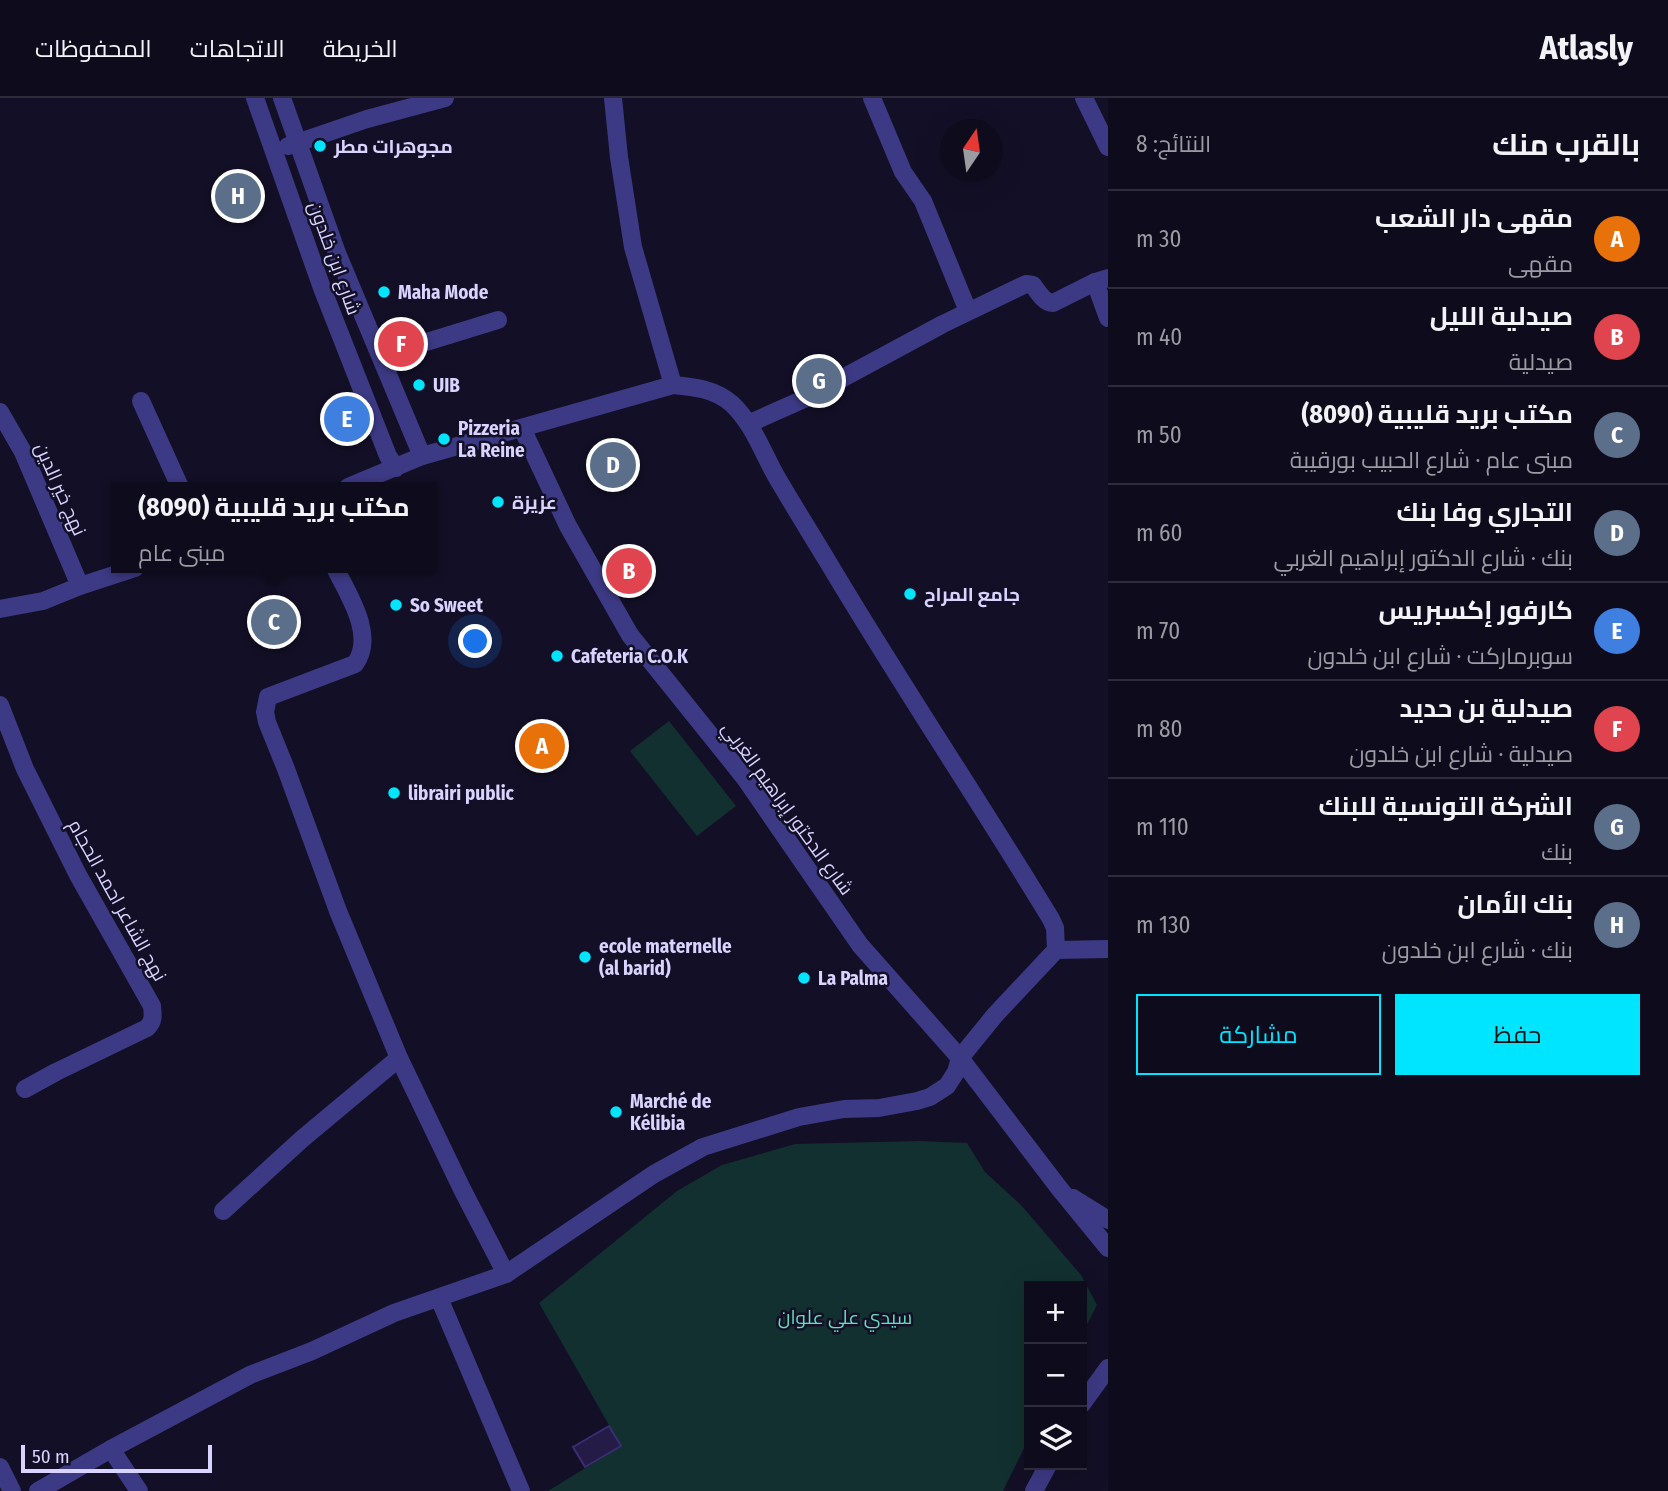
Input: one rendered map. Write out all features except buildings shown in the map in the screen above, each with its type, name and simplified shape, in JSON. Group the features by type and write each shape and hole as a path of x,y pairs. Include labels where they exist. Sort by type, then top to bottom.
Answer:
{"street":[{"name":"شارع ابن خلدون","path":"255,98 327,300 388,456 396,468"},
{"name":"شارع ابن خلدون","path":"282,98 337,253 422,456"},
{"path":"275,151 419,102 445,98"},
{"path":"613,98 633,247 673,385"},
{"path":"873,98 903,172 923,201 968,311"},
{"path":"1084,98 1108,147"},
{"path":"750,423 804,399 968,311 1026,284 1033,285 1045,300 1053,303 1102,280 1108,318"},
{"path":"381,356 498,320"},
{"path":"361,482 422,456 673,385 713,391 731,403 750,423 776,475 843,588 1051,919 1055,928 1056,950"},
{"path":"141,401 178,482"},
{"name":"نهج خير الدين","path":"0,412 23,452 80,586"},
{"name":"شارع الدكتور إبراهيم الغربي","path":"522,428 568,526 630,635 744,778 860,944 960,1058 1108,1248"},
{"path":"0,609 43,601 120,573"},
{"path":"337,573 356,611 364,640 361,656 355,664 268,697 265,712 338,911 399,1058 506,1274"},
{"name":"نهج الشاعر احمد الحجام","path":"0,705 31,780 78,875 152,1006 153,1017 147,1028 24,1089"},
{"path":"38,1491 250,1375 394,1313 506,1274 654,1174 703,1147 799,1117 844,1109 879,1108 930,1097 947,1086 956,1072 960,1058 995,1015 1056,950 1108,949"},
{"path":"223,1210 399,1058"},
{"path":"1059,1188 1108,1220"},
{"path":"439,1298 521,1491"},
{"path":"1087,1397 1108,1368"},
{"path":"111,1449 139,1491"},
{"path":"0,1467 12,1491"},
{"path":"1034,1491 1045,1470"}],"green space":[{"path":"669,721 736,806 697,836 630,751"},
{"name":"سيدي علي علوان","path":"919,1141 967,1143 985,1172 1021,1205 1081,1275 1084,1281 1024,1281 1024,1448 1003,1491 548,1491 621,1446 539,1303 677,1191 722,1165 795,1144"},
{"name":"سيدي علي علوان","path":"1087,1286 1097,1305 1087,1324"}],"place":[{"name":"مجوهرات مطر","path":"320,146"},
{"name":"بنك الأمان","path":"238,196"},
{"name":"Maha Mode","path":"384,292"},
{"name":"صيدلية بن حديد","path":"401,344"},
{"name":"الشركة التونسية للبنك","path":"819,381"},
{"name":"UIB","path":"419,385"},
{"name":"كارفور إكسبريس","path":"347,419"},
{"name":"Pizzeria La Reine","path":"444,439"},
{"name":"التجاري وفا بنك","path":"613,465"},
{"name":"عزيزة","path":"498,502"},
{"name":"صيدلية الليل","path":"629,571"},
{"name":"جامع المراح","path":"910,594"},
{"name":"So Sweet","path":"396,605"},
{"name":"مكتب بريد قليبية (8090)","path":"274,622"},
{"name":"Cafeteria C.O.K","path":"557,656"},
{"name":"مقهى دار الشعب","path":"542,746"},
{"name":"librairi public","path":"394,793"},
{"name":"ecole maternelle (al barid)","path":"585,957"},
{"name":"La Palma","path":"804,978"},
{"name":"Marché de Kélibia","path":"616,1112"}]}
